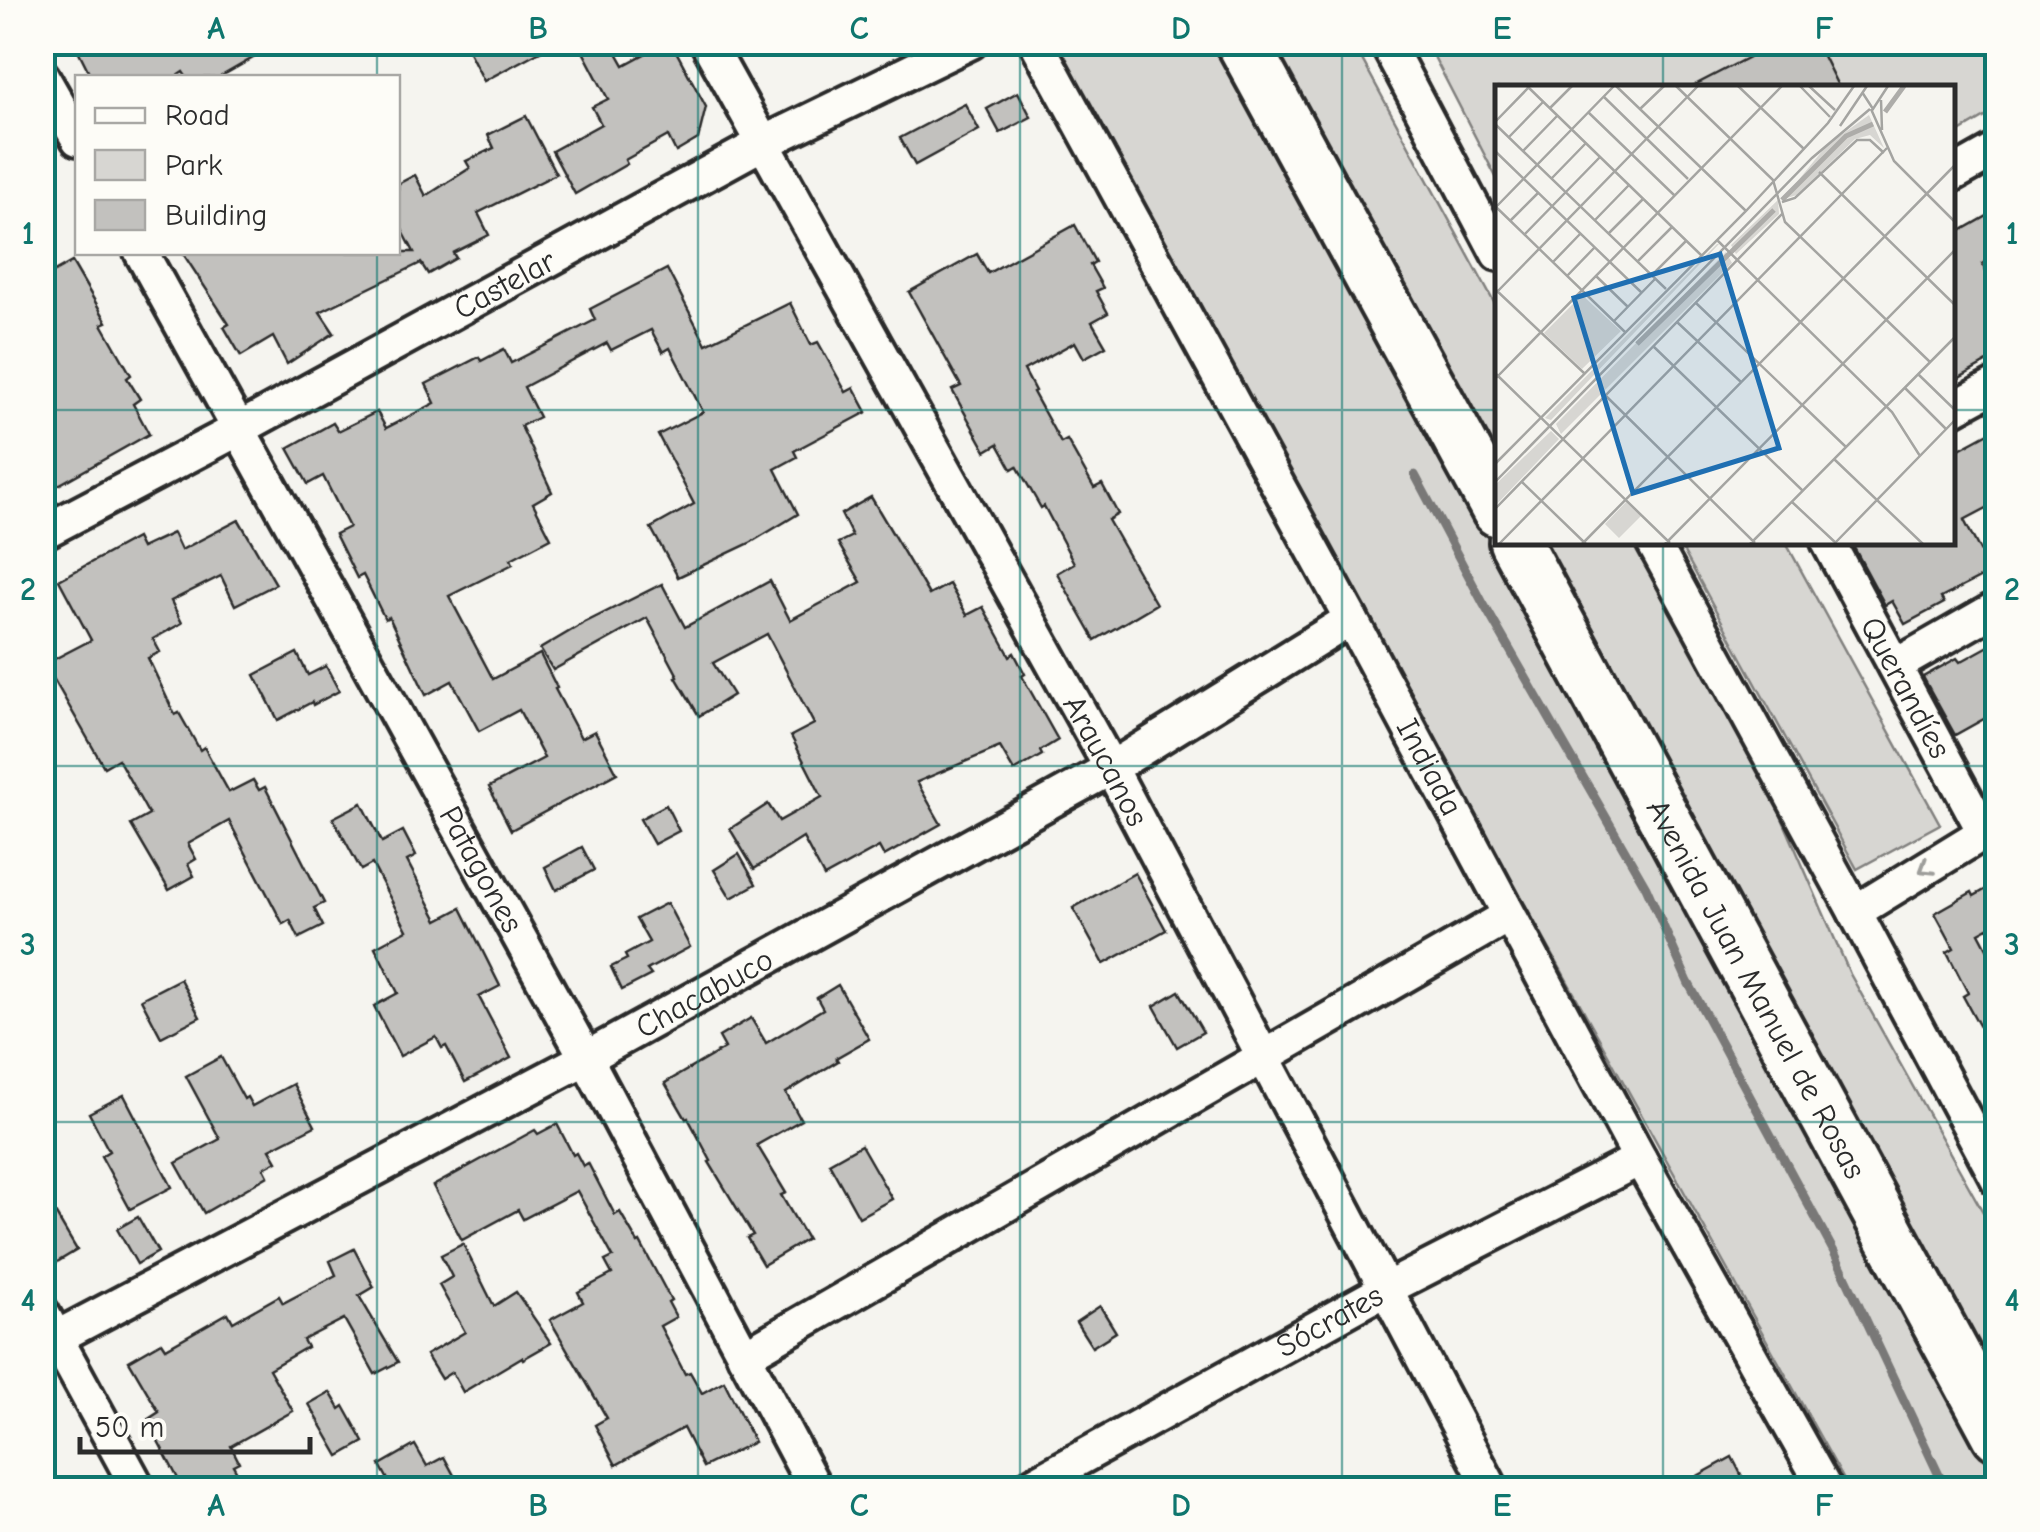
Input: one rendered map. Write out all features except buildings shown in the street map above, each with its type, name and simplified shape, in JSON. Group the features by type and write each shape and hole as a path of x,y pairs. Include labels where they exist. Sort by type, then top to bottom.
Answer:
{"main road":[{"path":"1242,42 1495,506"},
{"name":"Avenida Juan Manuel de Rosas","path":"1517,545 1998,1435"}],"street":[{"name":"Araucanos","path":"707,42 1111,768 1492,1490"},
{"name":"Castelar","path":"42,533 763,143 970,42"},
{"name":"Indiada","path":"1036,42 1352,619 1640,1160 1826,1490"},
{"path":"1386,42 1495,248"},
{"path":"42,76 75,133"},
{"path":"1955,173 1998,149"},
{"name":"Patagones","path":"143,255 586,1058 816,1490"},
{"path":"1955,408 1998,384"},
{"path":"1655,545 1998,1180"},
{"name":"Querandíes","path":"1830,545 1895,666 1991,828"},
{"path":"1895,666 1998,607"},
{"name":"Chacabuco","path":"47,1332 586,1058 1111,768 1352,619"},
{"path":"1855,912 1991,828"},
{"path":"744,1356 1508,916"},
{"name":"Sócrates","path":"1024,1490 1388,1288 1640,1160"},
{"path":"47,1332 139,1490"}],"green space":[{"path":"1047,43 1219,43 1690,901 1952,1389 1997,1489 1849,1489"},
{"path":"1272,43 1353,43 1495,304 1495,455"},
{"path":"1427,43 1997,43 1997,110 1955,135 1955,85 1495,85 1495,175"},
{"path":"1544,545 1636,545 1765,779 1850,974 1997,1237 1997,1382"},
{"path":"1680,545 1787,545 1940,824 1857,869"}],"waterway":[{"path":"1415,475 1483,603 1646,887 1688,982 1834,1252 1946,1490"}]}
